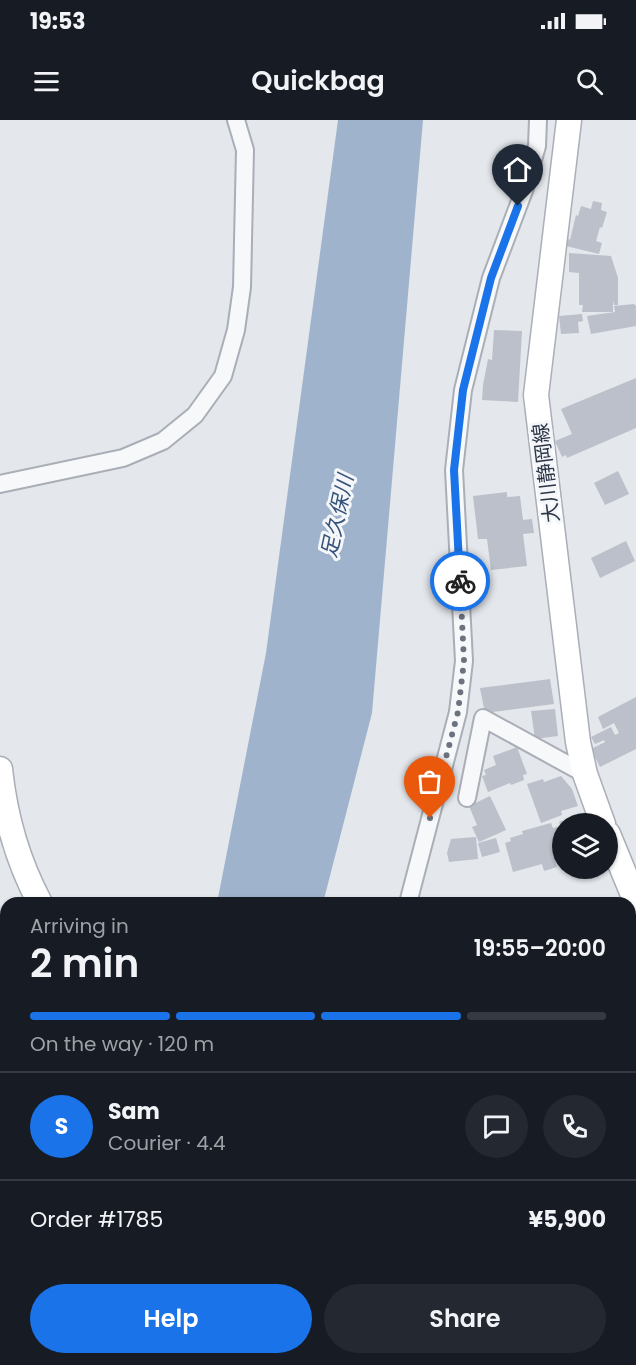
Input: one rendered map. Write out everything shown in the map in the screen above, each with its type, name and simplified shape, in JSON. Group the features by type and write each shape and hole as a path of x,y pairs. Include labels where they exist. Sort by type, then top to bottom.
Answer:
{"main road":[{"name":"大川静岡線","path":"569,120 536,395 578,742 585,774 599,813"},
{"path":"0,769 3,799 16,851 37,897"},
{"path":"618,858 634,897"}],"street":[{"path":"0,483 123,458 163,441 195,415 222,376 236,330 242,287 245,150 236,120"},
{"path":"410,897 458,712 464,661 454,470 463,390 491,278 525,188 537,146 538,120"},
{"path":"467,798 483,718 585,774"}],"water":[{"name":"足久保川","path":"338,120 423,120 372,713 325,897 218,897 266,653"}],"building":[{"path":"593,201 602,203 601,210 607,212 596,241 602,243 599,254 566,246 581,206 591,209"},
{"path":"569,253 611,256 618,278 618,305 614,305 613,300 613,312 582,312 583,305 579,305 579,273 569,272"},
{"path":"634,304 636,306 636,326 591,334 587,316 615,312 614,306"},
{"path":"582,314 583,321 578,322 579,333 561,334 559,316"},
{"path":"494,330 522,331 518,402 482,400 488,359 492,360"},
{"path":"636,378 636,428 567,458 566,455 562,457 555,441 572,434 561,409"},
{"path":"618,471 629,494 605,505 594,483"},
{"path":"507,492 507,497 520,496 523,520 532,519 534,533 523,534 527,566 491,570 487,539 478,539 473,496"},
{"path":"626,541 635,561 600,578 591,558"},
{"path":"550,679 554,704 485,713 480,688"},
{"path":"636,697 636,749 600,767 591,749 605,742 604,740 595,744 591,737 611,727 615,735 619,733 614,723 603,729 598,717"},
{"path":"555,709 558,736 535,739 531,711"},
{"path":"517,747 527,774 523,775 524,780 488,792 482,776 486,775 484,770 496,765 493,756"},
{"path":"561,776 572,789 578,806 561,811 562,813 552,813 552,819 541,823 527,784 543,779 544,782"},
{"path":"490,796 506,830 479,842 472,827 477,825 469,806"},
{"path":"551,823 552,869 544,871 542,864 513,872 505,843 511,841 510,838 523,834 522,831"},
{"path":"476,837 478,859 449,862 447,853 451,839"},
{"path":"496,838 500,852 482,857 478,843"}],"way so far":[{"path":"430,818 458,712 464,661 460,581"}],"route":[{"path":"460,581 454,470 463,390 491,278 518,206"}]}
